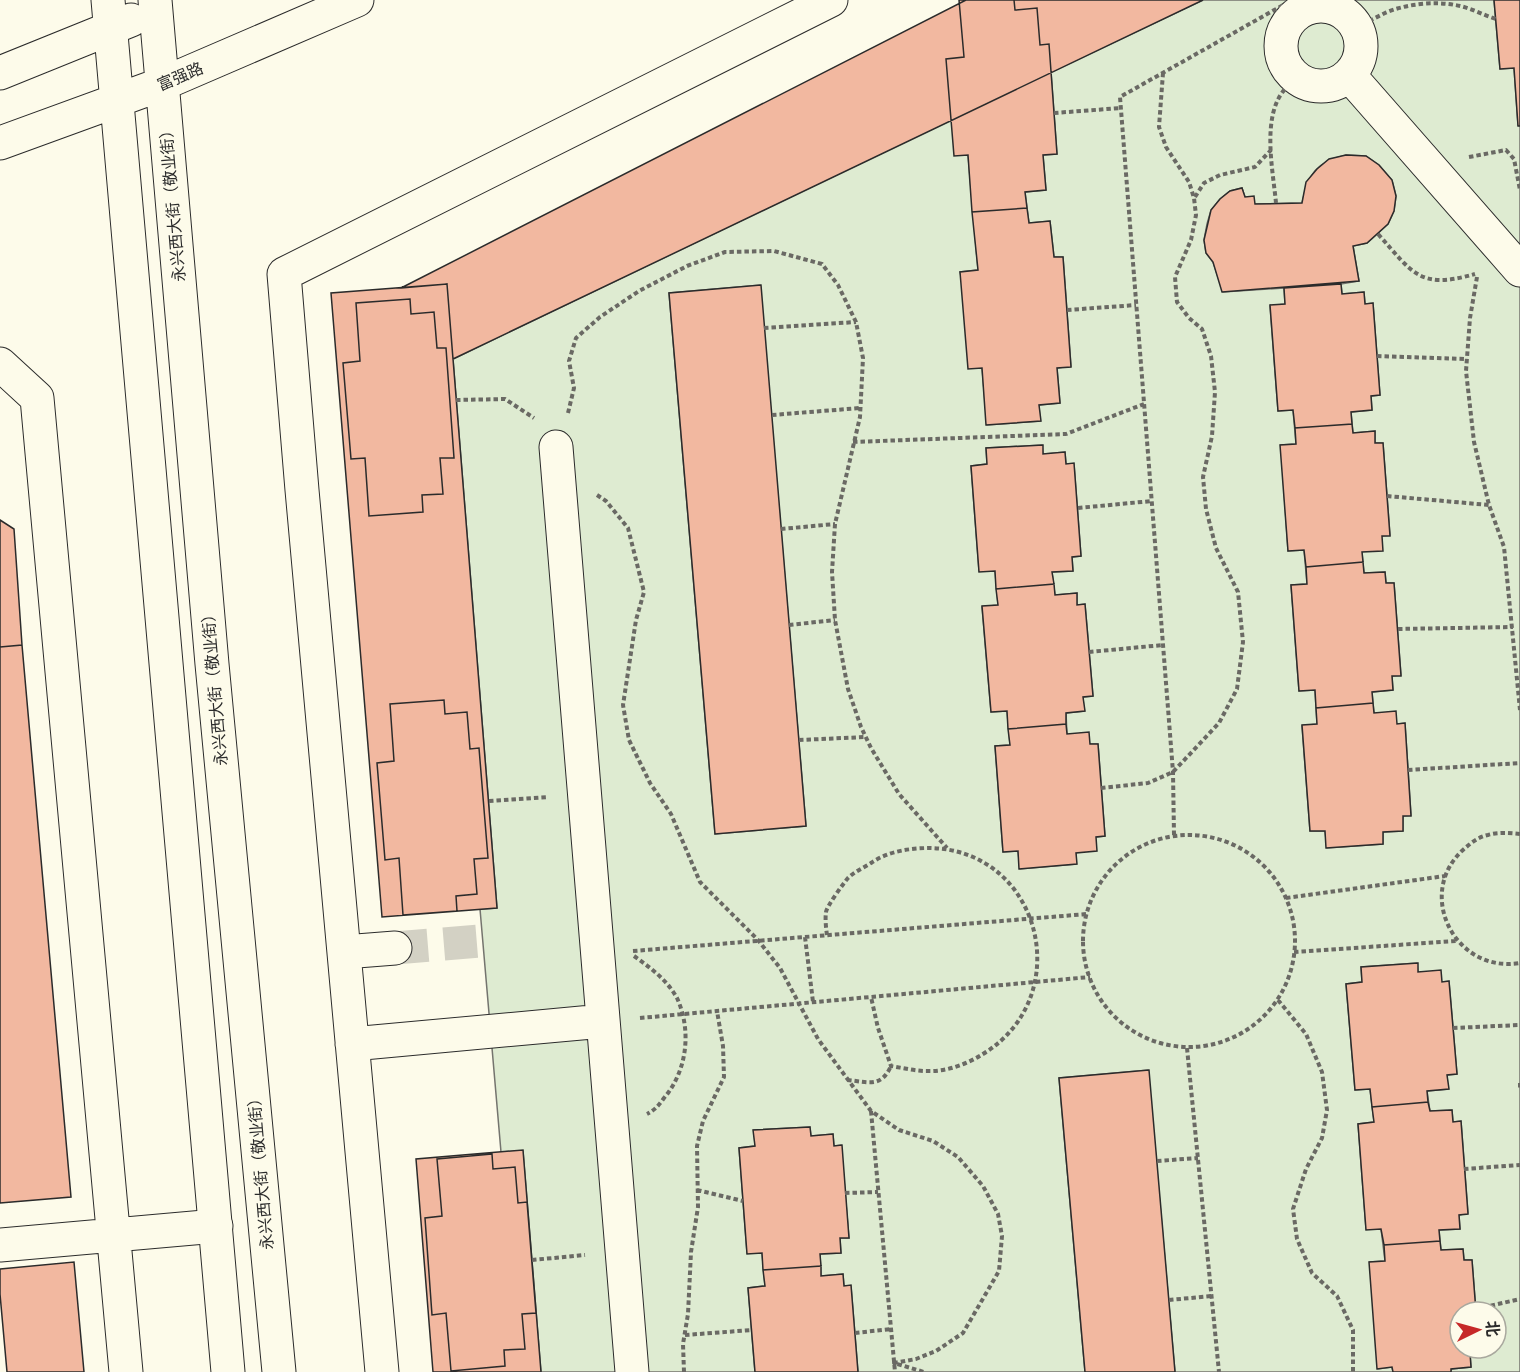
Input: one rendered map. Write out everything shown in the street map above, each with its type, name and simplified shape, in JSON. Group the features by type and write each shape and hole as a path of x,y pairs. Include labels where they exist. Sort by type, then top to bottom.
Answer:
{"main road":[{"name":"富强路","path":"0,143 162,84 357,0"},
{"path":"382,1372 284,274 831,0"},
{"name":"永兴西大街（敬业街）","path":"163,3 162,84 212,664 279,1372"},
{"path":"0,73 110,14 163,3"},
{"path":"1308,4 1334,9 1346,15 1355,26 1360,38 1360,51 1356,64 1348,75 1338,82 1326,86 1313,86 1301,81 1291,73 1284,62 1281,50 1282,37 1287,25 1308,4"},
{"path":"110,14 228,1372"},
{"path":"1348,75 1520,270"},
{"path":"0,364 37,398 126,1372"},
{"path":"556,447 632,1372"},
{"path":"344,952 395,948"},
{"path":"352,1044 603,1021"},
{"path":"0,1245 216,1226"}],"path":[{"path":"1174,835 1173,772 1120,97 1163,73 1308,4"},
{"path":"1355,26 1407,6 1436,4 1456,5 1496,19"},
{"path":"1101,788 1148,783 1173,772 1224,715 1237,689 1243,642 1238,592 1216,548 1206,509 1203,477 1212,436 1215,392 1211,356 1202,329 1189,318 1177,302 1175,277 1191,240 1196,215 1189,182 1166,147 1159,127 1163,73"},
{"path":"1276,203 1271,150 1273,112 1286,87 1301,81"},
{"path":"1054,113 1120,108"},
{"path":"1194,198 1204,183 1220,175 1255,168 1271,150"},
{"path":"1423,160 1479,156 1506,150 1514,159 1520,190"},
{"path":"1378,234 1416,274 1430,280 1452,280 1477,273 1470,318 1466,371 1474,442 1490,505 1504,547 1520,710"},
{"path":"556,447 574,388 569,361 576,338 600,317 639,291 687,266 725,252 774,250 822,264 838,285 856,322 863,358 860,408 835,524 832,572 835,620 848,688 866,737 899,794 947,848"},
{"path":"1067,310 1136,305"},
{"path":"764,328 856,322"},
{"path":"1377,356 1467,358"},
{"path":"456,400 506,399 534,417 556,447"},
{"path":"853,442 1066,434 1144,405"},
{"path":"772,415 860,408"},
{"path":"559,482 583,483 606,501 628,528 644,592 636,620 623,705 629,740 650,783 671,814 700,882 758,940 780,968 818,1039 871,1111 899,1131 933,1141 958,1157 983,1186 998,1215 1002,1236 999,1271 963,1333 936,1351 916,1359 894,1363"},
{"path":"1387,496 1490,505"},
{"path":"1078,508 1152,501"},
{"path":"781,529 835,524"},
{"path":"789,625 835,620"},
{"path":"1398,629 1513,627"},
{"path":"1089,652 1163,645"},
{"path":"799,740 866,737"},
{"path":"1408,770 1520,763"},
{"path":"489,801 585,795"},
{"path":"1520,834 1499,832 1473,841 1456,856 1445,876 1441,898 1444,921 1456,940 1474,956 1495,963 1520,963"},
{"path":"1174,835 1209,836 1240,848 1268,869 1286,898 1295,931 1292,967 1278,1000 1253,1026 1222,1043 1187,1048 1152,1042 1121,1024 1098,996 1085,963 1083,927 1093,893 1113,865 1142,845 1174,835"},
{"path":"827,935 826,910 848,878 877,858 911,848 947,848 980,860 1008,882 1028,912 1038,946 1036,982 1024,1015 999,1044 966,1064 929,1072 891,1066"},
{"path":"1286,898 1445,876"},
{"path":"598,954 1087,914"},
{"path":"805,937 813,1002"},
{"path":"1293,952 1456,940"},
{"path":"598,954 633,955 658,973 676,998 686,1028 684,1059 673,1088 653,1111 612,1129"},
{"path":"603,1021 1090,977"},
{"path":"847,1080 876,1082 886,1077 891,1066 878,1028 871,997"},
{"path":"1278,1000 1306,1034 1322,1072 1327,1110 1322,1138 1306,1169 1293,1209 1297,1239 1312,1272 1337,1296 1353,1330 1353,1372"},
{"path":"684,1372 691,1252 698,1207 697,1146 702,1121 724,1077 723,1046 717,1011"},
{"path":"1453,1028 1520,1025"},
{"path":"1187,1048 1219,1372"},
{"path":"1520,1083 1520,1088"},
{"path":"871,1111 895,1372"},
{"path":"1157,1161 1198,1158"},
{"path":"1464,1169 1520,1165"},
{"path":"697,1190 743,1201"},
{"path":"845,1193 878,1191"},
{"path":"532,1260 622,1251"},
{"path":"1169,1300 1212,1296"},
{"path":"855,1333 891,1329"},
{"path":"685,1335 752,1330"},
{"path":"894,1363 924,1372"}],"green space":[{"path":"1203,0 1494,0 1500,69 1514,68 1518,125 1520,126 1520,1372 1451,1372 1451,1369 1471,1367 1470,1360 1508,1360 1508,1300 1475,1300 1472,1260 1464,1260 1463,1249 1441,1250 1439,1230 1460,1229 1459,1215 1468,1213 1461,1121 1453,1122 1452,1110 1430,1111 1427,1091 1448,1089 1447,1075 1457,1074 1449,981 1442,982 1418,972 1417,963 1361,967 1362,982 1346,984 1355,1090 1370,1089 1374,1122 1358,1124 1366,1229 1381,1229 1385,1261 1370,1262 1378,1369 1392,1367 1393,1372 1175,1372 1148,1070 1059,1078 1085,1372 858,1372 851,1286 844,1286 843,1274 821,1276 820,1254 841,1253 840,1238 849,1238 841,1145 834,1146 833,1134 811,1136 810,1127 754,1130 755,1146 739,1148 747,1253 762,1253 765,1286 748,1288 755,1372 541,1372 523,1151 501,1152 480,909 497,908 453,359 951,120 968,155 978,270 960,272 982,368 987,425 1040,421 1039,405 1060,403 1057,368 1071,366 1063,257 1054,257 1050,221 1029,223 1025,192 1046,190 1043,155 1057,154 1051,72","holes":["1346,155 1366,156 1379,165 1392,180 1396,196 1394,211 1388,224 1367,243 1353,246 1359,281 1341,284 1342,294 1364,292 1365,304 1373,303 1380,395 1371,396 1372,410 1351,412 1353,433 1375,431 1375,443 1383,443 1390,535 1382,536 1362,552 1364,573 1385,572 1386,583 1394,583 1401,675 1392,676 1393,690 1372,692 1374,713 1397,724 1405,723 1411,815 1403,816 1403,831 1383,832 1383,844 1327,848 1325,831 1310,831 1302,726 1317,724 1315,690 1299,691 1291,585 1307,584 1304,550 1288,551 1281,445 1296,444 1293,410 1278,411 1270,306 1285,304 1284,288 1223,292 1213,262 1206,253 1204,240 1211,210 1230,191 1242,188 1245,197 1255,204 1302,203 1307,184 1320,166 1327,161","760,285 806,826 715,834 669,293","1042,445 1043,454 1065,452 1066,464 1074,464 1081,556 1072,557 1073,571 1052,572 1055,595 1077,593 1077,605 1085,604 1093,696 1083,697 1084,711 1066,713 1067,734 1090,744 1098,744 1105,836 1096,837 1076,853 1076,864 1020,869 1018,851 1003,852 995,746 1010,745 1007,711 991,712 982,607 998,605 995,571 979,571 971,466 987,464 986,448"]}],"building":[{"path":"959,0 1014,0 1015,10 1037,8 1040,45 1049,44 1057,154 1043,155 1046,190 1025,192 1027,208 972,212 968,155 954,156 946,59 964,57"},
{"path":"966,0 1203,0 453,359 447,284 401,288"},
{"path":"1494,0 1520,0 1520,126 1518,126 1514,68 1500,69"},
{"path":"1346,155 1366,156 1379,165 1392,180 1396,196 1394,211 1388,224 1367,243 1353,246 1359,281 1222,292 1213,262 1206,253 1204,240 1211,210 1220,199 1230,191 1242,188 1245,197 1254,196 1255,204 1302,203 1306,182 1317,169 1329,159"},
{"path":"1027,208 1029,223 1050,221 1054,257 1063,257 1071,367 1057,368 1060,403 1039,405 1041,421 986,425 982,368 968,369 960,272 978,270 972,212"},
{"path":"447,284 497,908 382,917 331,293"},
{"path":"1341,284 1342,294 1364,292 1365,304 1373,303 1380,395 1371,396 1372,410 1351,412 1352,424 1295,428 1293,410 1278,411 1270,305 1285,304 1284,288"},
{"path":"761,285 806,826 715,834 669,293"},
{"path":"410,299 411,314 434,312 437,348 446,348 454,458 440,458 443,494 422,495 423,512 369,516 365,458 351,459 343,363 360,361 356,303"},
{"path":"1352,424 1353,433 1375,431 1375,443 1383,443 1390,536 1382,536 1383,551 1362,552 1363,562 1306,567 1304,550 1288,551 1280,445 1296,444 1295,428"},
{"path":"1043,445 1043,454 1065,452 1066,464 1074,463 1081,556 1072,557 1073,571 1052,572 1054,584 996,589 995,571 979,572 971,466 987,464 986,448"},
{"path":"0,520 14,529 22,645 0,647"},
{"path":"1363,562 1364,573 1385,572 1386,583 1394,583 1401,676 1392,676 1393,690 1372,692 1373,703 1316,708 1315,690 1299,691 1291,585 1307,584 1306,567"},
{"path":"1054,584 1055,595 1077,593 1077,605 1085,604 1093,696 1083,697 1085,711 1066,713 1066,724 1008,729 1007,711 991,712 982,606 998,605 996,589"},
{"path":"22,645 71,1197 0,1203 0,647"},
{"path":"444,700 445,714 467,712 470,749 479,748 488,858 474,859 477,894 456,896 457,911 403,915 399,858 385,860 377,763 394,761 390,704"},
{"path":"1373,703 1374,713 1396,711 1397,724 1405,723 1411,816 1403,816 1403,831 1383,832 1383,844 1326,848 1325,831 1310,831 1302,725 1317,724 1316,708"},
{"path":"1066,724 1067,734 1089,732 1090,744 1098,744 1105,836 1096,837 1097,851 1076,853 1077,864 1019,869 1018,851 1003,852 995,746 1010,745 1008,729"},
{"path":"1418,963 1418,972 1441,970 1442,982 1449,981 1457,1074 1447,1075 1449,1089 1427,1091 1428,1102 1372,1107 1370,1089 1355,1090 1346,984 1362,982 1361,967"},
{"path":"1149,1070 1175,1372 1085,1372 1059,1078"},
{"path":"1428,1102 1430,1111 1452,1110 1453,1122 1461,1121 1468,1214 1459,1215 1460,1229 1439,1230 1440,1241 1384,1245 1381,1229 1366,1230 1358,1124 1374,1122 1372,1107"},
{"path":"810,1127 811,1136 833,1134 834,1146 842,1145 849,1238 840,1238 841,1253 820,1254 821,1266 763,1270 762,1253 747,1254 739,1148 755,1146 753,1130"},
{"path":"523,1150 541,1372 433,1372 416,1159"},
{"path":"492,1154 493,1169 515,1167 518,1203 527,1202 536,1313 522,1314 525,1349 504,1350 505,1366 451,1371 446,1313 432,1315 425,1218 442,1216 437,1159"},
{"path":"1440,1241 1441,1250 1463,1249 1464,1260 1472,1260 1475,1300 1448,1300 1448,1360 1470,1360 1471,1367 1451,1369 1451,1372 1393,1372 1392,1367 1377,1369 1369,1262 1385,1261 1384,1245"},
{"path":"74,1262 84,1372 7,1372 0,1269"},
{"path":"821,1266 821,1276 843,1274 844,1286 851,1285 858,1372 755,1372 748,1288 765,1286 763,1270"}],"tunnel":[{"path":"395,948 492,940"}]}
